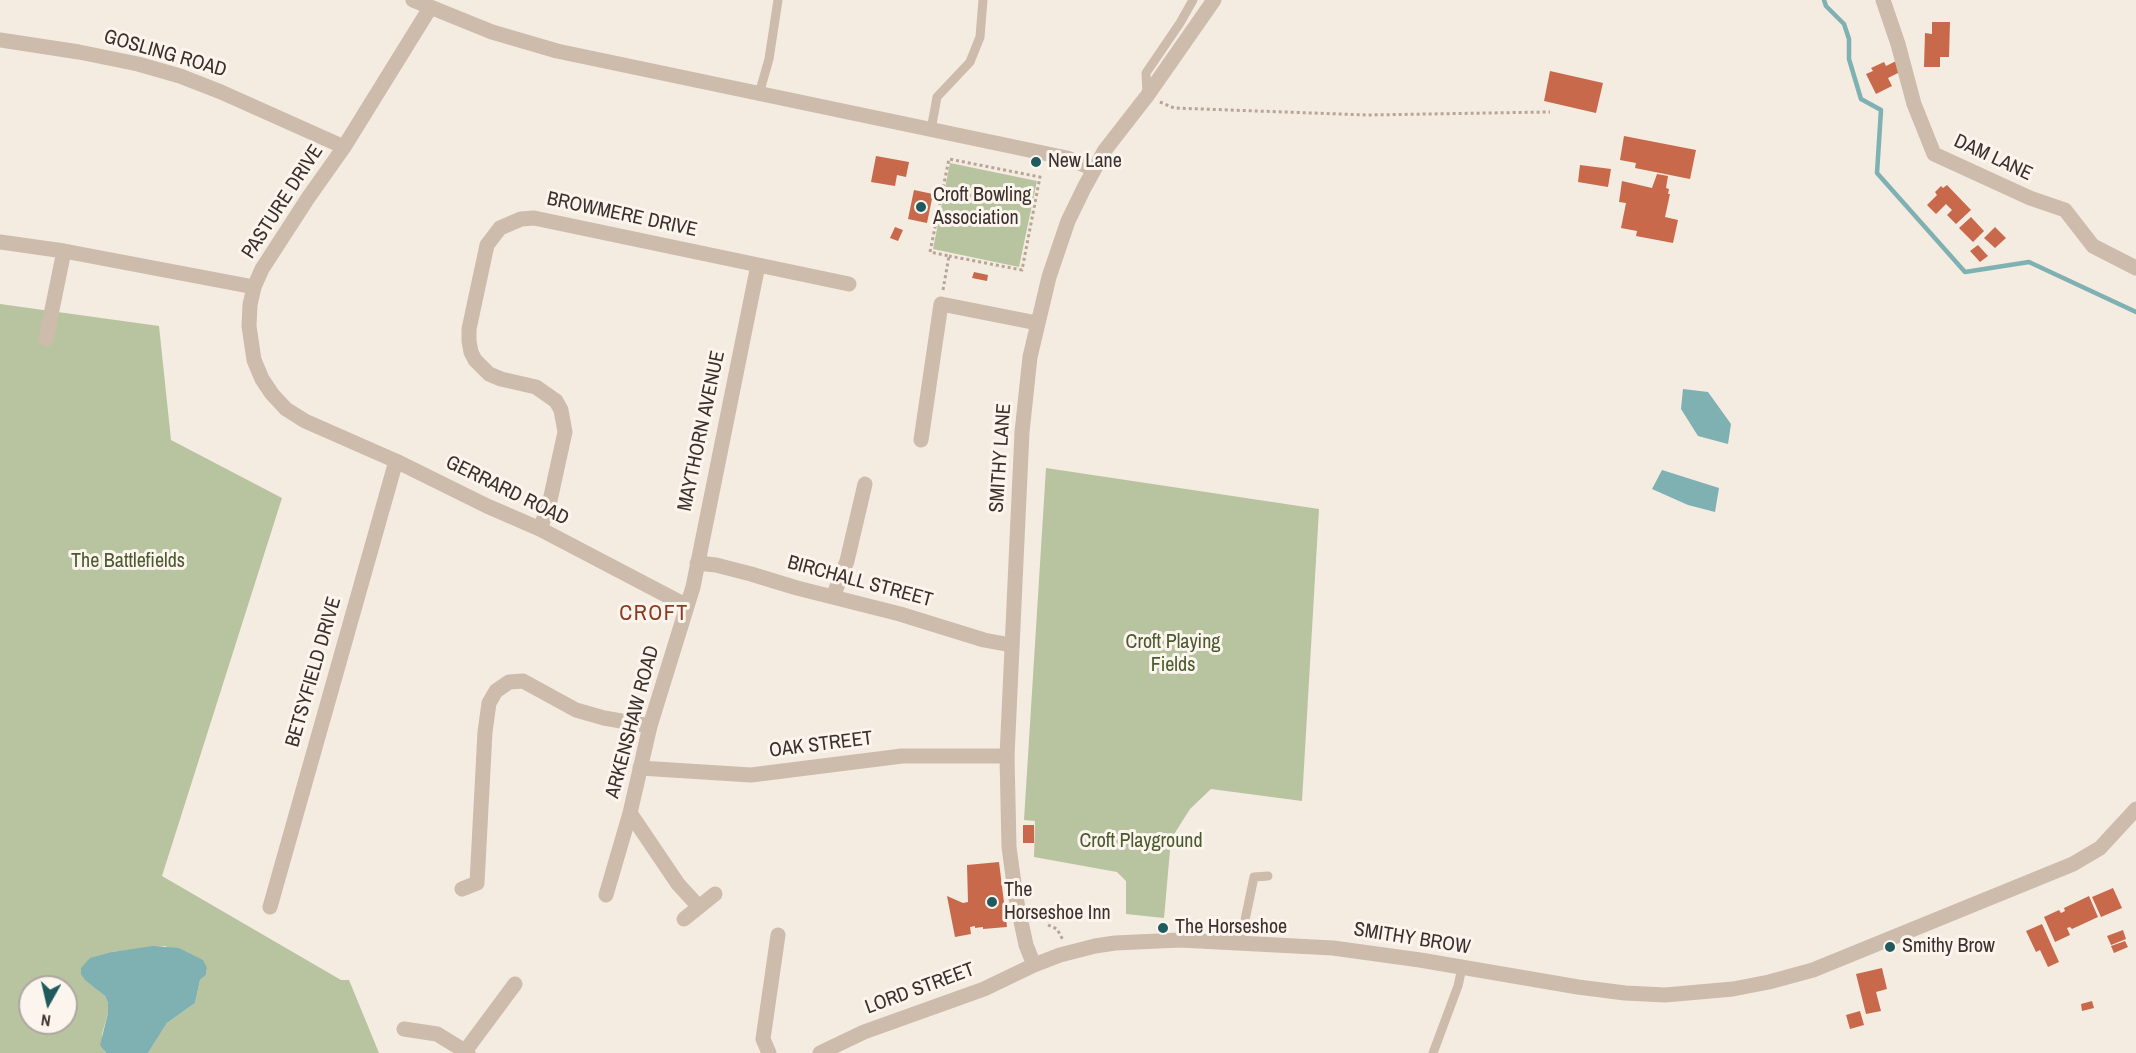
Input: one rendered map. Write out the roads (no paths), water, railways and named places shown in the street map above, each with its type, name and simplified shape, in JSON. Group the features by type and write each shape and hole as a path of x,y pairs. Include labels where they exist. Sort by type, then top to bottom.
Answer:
{"street":[{"path":"413,0 523,43 1067,158 1094,169"},
{"name":"SMITHY LANE","path":"1034,965 1026,945 1016,898 1009,847 1007,756 1022,432 1030,357 1057,250 1068,221 1094,169 1105,150 1147,96 1214,0"},
{"name":"DAM LANE","path":"1883,0 1898,44 1914,104 1934,154 2030,198 2065,210 2093,246 2136,268"},
{"name":"PASTURE DRIVE","path":"305,421 286,409 272,394 262,379 254,360 249,326 254,287 262,269 344,147 430,8"},
{"name":"GOSLING ROAD","path":"0,40 80,52 138,64 180,76 344,147"},
{"name":"BROWMERE DRIVE","path":"540,529 549,505 565,432 561,410 556,401 536,387 489,374 475,360 471,352 470,329 484,255 492,236 500,228 509,222 534,219 849,284"},
{"path":"0,242 64,251 254,287"},
{"path":"46,339 64,251"},
{"name":"MAYTHORN AVENUE","path":"687,606 758,265"},
{"path":"921,440 941,304 1037,323"},
{"name":"GERRARD ROAD","path":"305,421 540,529 687,606"},
{"name":"BETSYFIELD DRIVE","path":"289,898 272,901 396,461"},
{"path":"833,597 865,520 865,484"},
{"name":"BIRCHALL STREET","path":"697,563 716,565 751,574 900,614 984,640 1011,645"},
{"name":"ARKENSHAW ROAD","path":"606,895 630,813 650,726 687,606"},
{"path":"462,889 477,883 473,835 487,712 492,696 502,686 509,682 523,681 576,710 604,718 650,726"},
{"name":"OAK STREET","path":"640,768 751,775 902,756 1007,756"},
{"name":"SMITHY BROW","path":"1034,965 1077,950 1115,943 1180,940 1366,952 1578,987 1665,995 1733,989 1813,970 2073,864 2100,848 2136,809"},
{"name":"ARKENSHAW ROAD","path":"630,813 678,884 699,907"},
{"path":"684,919 715,894"},
{"path":"769,1053 763,1039 778,934"},
{"name":"LORD STREET","path":"820,1053 864,1032 984,989 1034,965"},
{"path":"404,1029 437,1035 467,1052 514,984"}],"lane":[{"path":"759,94 769,59 778,0"},
{"path":"931,130 937,97 970,63 980,37 983,0"},
{"path":"1147,96 1146,73 1193,0"},
{"path":"1240,944 1254,877 1268,876"},
{"path":"1434,1053 1444,1018 1458,986 1462,968"}],"water":[{"path":"1683,389 1708,392 1731,424 1728,444 1698,436 1681,409"},
{"path":"1662,470 1719,488 1715,512 1688,505 1652,489"},
{"path":"153,946 179,948 203,960 207,968 206,975 200,980 195,1003 167,1023 148,1053 106,1053 100,1045 108,1013 108,1003 105,996 85,980 81,974 81,968 90,958"}],"waterway":[{"path":"1824,0 1826,6 1844,24 1849,39 1849,59 1861,99 1881,110 1877,173 1965,272 2029,262 2136,312"}],"place":[{"name":"New Lane","path":"1036,162"},
{"name":"Croft Bowling Association","path":"921,207"},
{"name":"The Horseshoe Inn","path":"992,902"},
{"name":"The Horseshoe","path":"1163,928"},
{"name":"Smithy Brow","path":"1890,947"}],"district":[{"name":"CROFT","path":"654,614"}],"park label":[{"name":"The Battlefields","path":"128,562"},
{"name":"Croft Playing Fields","path":"1173,654"},
{"name":"Croft Playground","path":"1141,842"}]}
